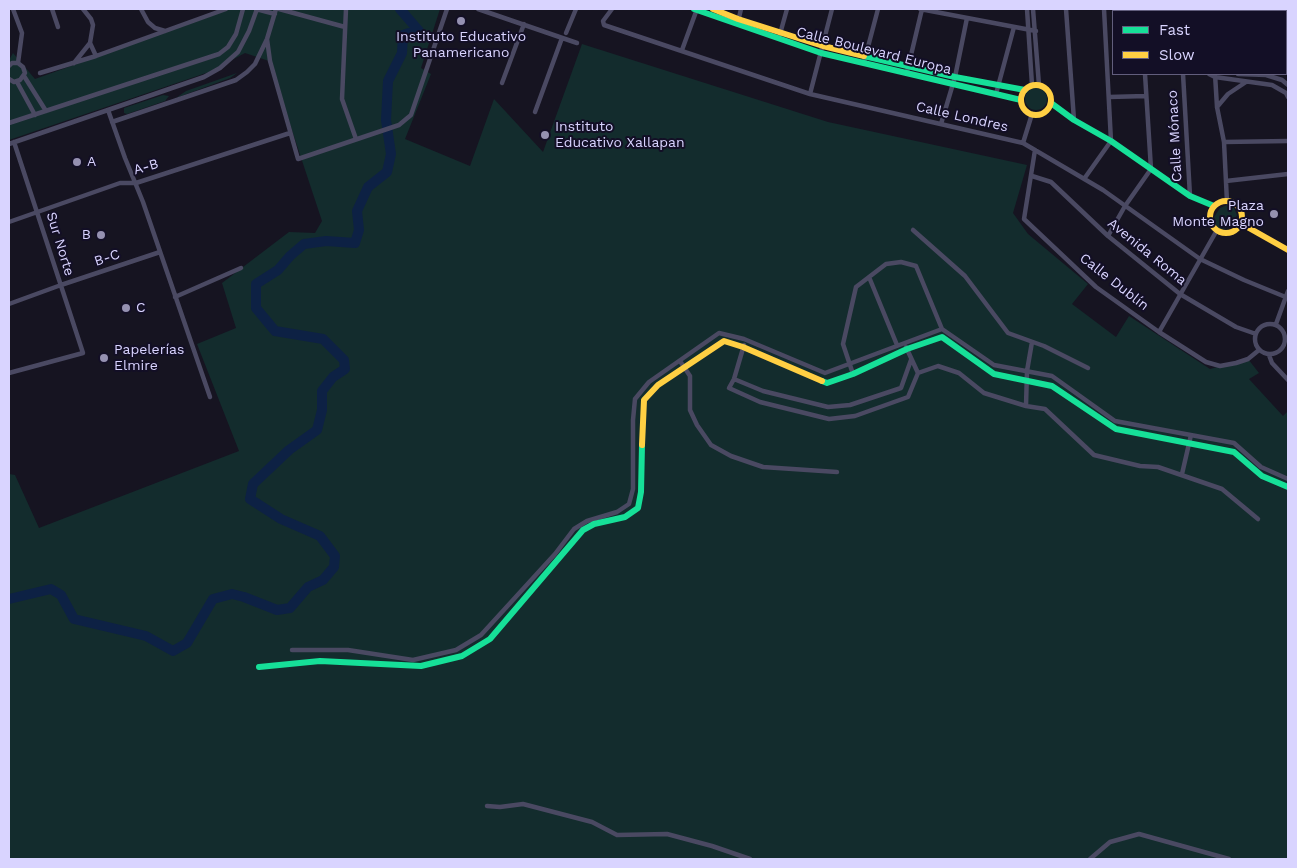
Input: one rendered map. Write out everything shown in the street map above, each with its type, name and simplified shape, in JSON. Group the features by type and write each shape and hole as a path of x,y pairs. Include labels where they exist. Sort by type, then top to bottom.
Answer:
{"street":[{"path":"13,9 22,33 21,53 18,63"},
{"path":"52,9 58,27"},
{"path":"74,63 90,43 93,25 83,9"},
{"path":"141,9 148,22 155,28 166,31"},
{"path":"40,73 96,56 226,9"},
{"path":"9,123 219,54 228,47 236,34 243,9"},
{"path":"11,143 204,78 231,59 243,44 257,9 277,11 345,28"},
{"path":"346,9 342,99 356,139"},
{"path":"267,39 270,61 298,159 399,125 411,115 447,9"},
{"path":"478,9 577,43"},
{"path":"566,33 576,9"},
{"name":"Calle Londres","path":"612,9 603,23 604,25 810,94 1023,143 1084,179 1200,259 1244,280 1287,297"},
{"path":"682,50 696,9"},
{"name":"Calle Boulevard Europa","path":"696,9 780,36 821,53 865,59"},
{"name":"Calle Boulevard Europa","path":"713,9 738,22"},
{"path":"738,22 741,9"},
{"path":"780,36 787,9"},
{"path":"810,94 832,9"},
{"path":"865,59 878,9"},
{"path":"908,69 921,9 1036,31"},
{"path":"1066,9 1074,120"},
{"path":"1084,179 1111,141 1104,9"},
{"path":"1033,10 1036,31 1036,85 1027,11 1033,10"},
{"path":"112,122 236,80 255,64 277,11"},
{"path":"941,124 954,80 967,18"},
{"path":"502,83 524,24"},
{"path":"996,94 1014,27"},
{"name":"Calle Boulevard Europa","path":"780,36 954,80 1021,100"},
{"path":"535,112 562,38"},
{"path":"90,43 96,56"},
{"path":"1107,58 1112,57"},
{"path":"9,65 18,63"},
{"path":"18,63 23,67 24,76 46,111"},
{"path":"1108,236 1125,206 1151,169 1145,75"},
{"name":"Calle Mónaco","path":"1183,75 1190,196"},
{"path":"1227,202 1224,142 1217,107 1215,75 1246,82 1272,85 1286,93 1288,97"},
{"path":"1266,75 1282,80 1288,85"},
{"path":"17,82 24,76"},
{"path":"9,79 17,82 35,115"},
{"name":"Calle Boulevard Europa","path":"954,80 1025,90"},
{"path":"1217,107 1228,94 1246,82"},
{"path":"1036,85 1047,90 1050,94 1050,105 1042,114 1032,114 1024,109 1021,100 1025,90 1036,85"},
{"path":"1109,97 1146,96"},
{"path":"1050,105 1111,141 1190,196 1213,209"},
{"path":"108,110 136,183 210,397"},
{"path":"1023,143 1032,114"},
{"name":"A-B","path":"9,222 120,183 136,183 290,133"},
{"path":"1224,142 1288,141"},
{"name":"Sur Norte","path":"9,373 83,353 38,212 11,143"},
{"name":"Calle Dublín","path":"1035,150 1024,219 1096,287 1159,332 1206,362 1220,366 1236,364 1248,359 1260,350"},
{"path":"1226,181 1288,174"},
{"name":"Avenida Roma","path":"1032,176 1051,182 1108,236 1180,294 1236,327 1256,334"},
{"path":"1227,202 1235,204 1241,212 1240,224 1230,232 1226,233 1217,230 1211,222 1213,209 1227,202"},
{"path":"1240,224 1288,250"},
{"path":"913,230 965,276 1008,333 1044,346 1088,368"},
{"path":"1159,332 1217,230"},
{"name":"B-C","path":"9,304 160,252"},
{"path":"853,374 843,344 856,287 886,264 902,262 916,266 942,330 994,365 1052,376 1115,421 1234,442 1261,467 1288,479"},
{"path":"175,297 241,268"},
{"path":"869,277 897,345"},
{"path":"1276,324 1288,291"},
{"path":"1266,324 1276,324 1286,335 1286,346 1278,352 1269,354 1260,350 1255,343 1256,334 1266,324"},
{"path":"259,667 320,662 421,666 462,656 490,639 583,530 594,524 625,517 638,508 641,492 644,400 658,384 724,341 827,383 853,374 906,346 942,330"},
{"path":"292,650 348,650 413,660 456,650 481,635 555,554 574,529 587,522 617,512 629,504 632,489 633,420 636,399 649,382 720,333 744,339 825,373 897,345 906,346 942,337 994,374 1052,386 1116,428 1234,452 1262,476 1288,487"},
{"path":"744,339 744,348 729,388 760,402 828,419 855,416 908,397 918,373 938,366 959,373 984,393 1026,406 1045,409 1083,447 1094,455 1140,466 1158,467 1182,474 1222,490 1258,519"},
{"path":"1026,406 1027,371 1032,342"},
{"path":"906,346 918,373"},
{"path":"1269,354 1272,362 1288,380"},
{"path":"734,378 763,391 828,407 850,405 901,388 911,360"},
{"path":"680,361 690,376 690,410 711,445 731,456 763,467 837,472"},
{"path":"1182,474 1191,435"},
{"path":"487,806 500,807 524,804 592,822 617,834 667,834 750,859"},
{"path":"1090,859 1110,842 1139,834 1230,859"}],"green space":[{"path":"229,9 440,9 421,68 431,74 405,139 470,166 494,99 543,152 582,44 828,122 1027,165 1013,213 1028,234 1088,284 1072,304 1116,337 1129,316 1210,369 1248,359 1259,373 1249,379 1283,416 1288,411 1288,859 9,859 9,474 15,475 39,528 239,451 197,344 236,328 222,283 289,232 315,233 322,221 269,61 245,53 209,72 9,140 9,60 13,53 35,79"},
{"path":"237,73 230,78 176,98 186,91"},
{"path":"1036,88 1044,91 1047,99 1044,107 1036,110 1028,107 1025,99 1028,91"},
{"path":"163,95 169,96 165,101 127,114 124,113 124,108"},
{"path":"1227,205 1234,208 1237,215 1231,226 1220,229 1215,224 1214,217 1220,208"}],"waterway":[{"path":"9,599 51,589 61,595 74,619 146,636 173,651 187,643 213,599 232,594 277,610 290,608 308,587 323,580 334,567 335,556 320,536 281,519 250,499 253,484 289,450 317,430 322,410 322,391 333,377 345,369 344,360 323,339 275,331 256,308 256,284 278,270 304,244 326,241 355,243 359,230 357,211 368,187 387,172 391,154 386,120 388,81 402,53 403,35 409,33 416,35 419,31 400,9"}],"traffic: fast":[{"path":"694,9 821,53 1021,100"},
{"path":"864,56 955,77 1025,90"},
{"path":"1051,103 1074,120 1111,141 1190,196 1214,206"},
{"path":"822,381 827,383 853,374 907,349 942,337 994,374 1052,386 1116,429 1234,452 1262,476 1288,487"},
{"path":"259,667 320,661 421,666 462,656 490,639 583,530 594,524 625,517 638,508 641,492 642,445"}],"traffic: slow":[{"path":"713,9 738,19 823,46 864,56"},
{"path":"1036,85 1047,89 1051,100 1047,111 1036,115 1025,111 1021,100 1025,89 1036,85"},
{"path":"1226,201 1232,202 1237,206 1241,211 1242,217 1241,223 1237,228 1232,232 1226,233 1220,232 1215,228 1211,223 1210,217 1211,211 1215,206 1220,202 1226,201"},
{"path":"1241,221 1249,228 1288,250"},
{"path":"642,445 644,400 658,385 724,341 743,347 822,381"}],"place":[{"name":"Instituto Educativo Panamericano","path":"461,21"},
{"name":"Instituto Educativo Xallapan","path":"545,135"},
{"name":"A","path":"77,162"},
{"name":"Plaza Monte Magno","path":"1274,214"},
{"name":"B","path":"101,235"},
{"name":"C","path":"126,308"},
{"name":"Papelerías Elmire","path":"104,358"}]}
